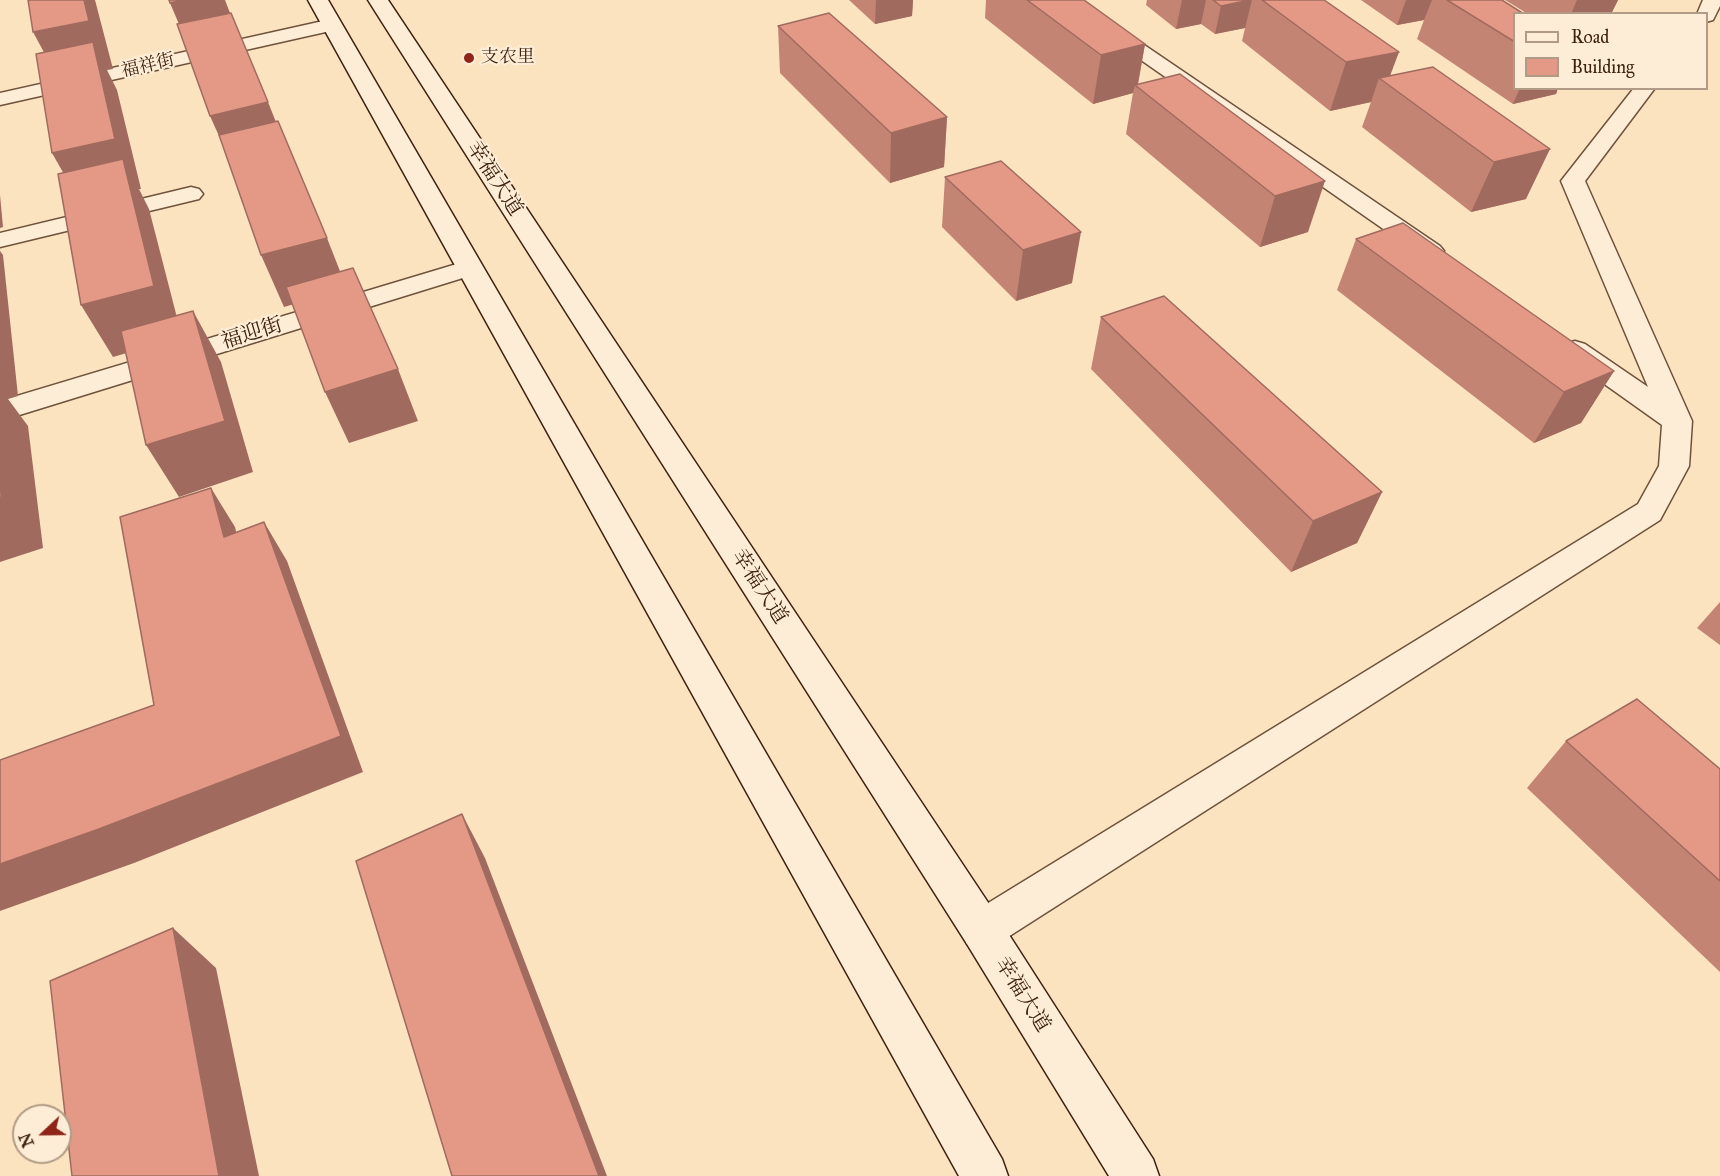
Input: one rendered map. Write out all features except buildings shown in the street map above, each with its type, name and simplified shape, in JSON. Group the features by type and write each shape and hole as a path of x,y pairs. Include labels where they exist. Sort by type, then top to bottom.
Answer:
{"street":[{"name":"幸福大道","path":"378,0 982,930 1136,1176"},
{"path":"1065,0 1450,264"},
{"path":"325,13 984,1176"},
{"name":"福祥街","path":"0,99 325,13"},
{"path":"982,930 1649,512 1674,466 1677,420 1573,181 1643,90"},
{"path":"0,240 191,194"},
{"name":"福迎街","path":"0,411 470,268"},
{"path":"1558,339 1677,420"}],"place":[{"name":"支农里","path":"469,58"}]}
